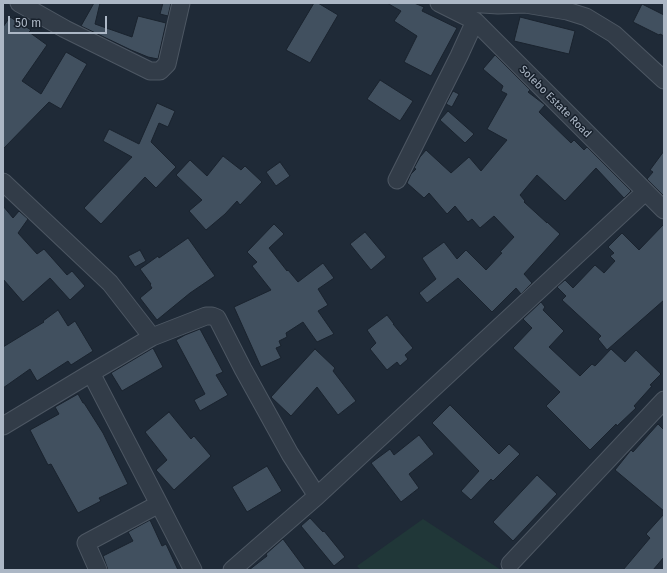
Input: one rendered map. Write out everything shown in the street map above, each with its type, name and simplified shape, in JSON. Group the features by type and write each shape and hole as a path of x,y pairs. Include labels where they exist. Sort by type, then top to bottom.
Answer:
{"street":[{"path":"19,3 65,29 150,71 160,71 167,64 181,3"},
{"name":"Solebo Estate Road","path":"439,3 474,21 664,210"},
{"path":"467,3 525,4 567,11 586,17 614,34 664,80"},
{"path":"397,180 459,56 474,21"},
{"path":"3,182 110,283 152,337"},
{"path":"232,570 316,496 645,192"},
{"path":"3,426 152,337 206,316 212,316 217,318 243,369 290,454 316,496"},
{"path":"91,373 192,570"},
{"path":"510,564 664,400"},
{"path":"98,570 86,543 159,504"}],"green space":[{"path":"423,519 501,570 361,570 357,566"}],"building":[{"path":"94,3 100,3 95,24 132,37 138,16 166,23 158,59 148,57 131,50 81,26"},
{"path":"163,3 171,3 168,16 160,14"},
{"path":"314,3 318,3 338,15 310,63 286,50"},
{"path":"387,3 414,3 424,7 422,11 457,28 431,76 404,62 417,36 394,21 401,11"},
{"path":"642,4 664,15 664,36 633,22"},
{"path":"10,17 31,30 29,32 47,45 22,81 41,94 66,52 87,64 61,109 49,102 3,149 3,27"},
{"path":"520,17 575,31 569,54 514,41"},
{"path":"495,55 530,90 528,92 545,105 539,112 571,143 574,140 584,150 587,147 631,191 624,198 596,168 565,201 537,175 520,195 525,201 524,202 560,234 524,274 532,283 521,294 516,288 492,312 458,278 427,303 419,293 436,279 422,258 444,242 457,259 466,250 486,270 502,253 500,252 514,237 494,216 480,228 472,219 468,222 455,206 447,214 429,193 424,198 407,183 411,174 416,169 414,168 420,157 426,150 451,173 469,157 481,171 507,140 487,129 507,94 501,91 503,86 483,69"},
{"path":"380,80 413,101 400,121 367,99"},
{"path":"453,91 459,94 452,107 446,104"},
{"path":"157,103 175,111 168,127 159,123 151,142 176,167 156,188 145,177 101,224 84,208 132,157 103,141 109,129 139,144"},
{"path":"448,111 474,134 465,143 440,120"},
{"path":"664,151 664,196 647,179 653,172 650,170"},
{"path":"223,156 241,170 245,166 262,182 240,205 237,201 225,214 206,230 189,211 202,200 176,175 190,160 207,176"},
{"path":"280,162 290,176 276,186 266,172"},
{"path":"3,206 13,218 19,211 28,219 18,233 37,254 44,249 67,275 72,271 85,286 70,300 50,278 23,302 3,279"},
{"path":"274,224 284,234 269,248 287,271 288,270 298,282 323,263 334,278 318,289 328,305 318,311 334,334 317,342 303,322 286,333 287,337 279,341 281,346 276,348 281,358 261,367 234,307 271,290 252,266 257,262 247,252"},
{"path":"664,224 664,300 607,350 598,339 601,336 562,300 566,296 557,287 565,280 573,288 595,265 604,273 615,261 610,256 614,253 608,247 622,233 639,250"},
{"path":"365,232 386,257 371,270 350,244"},
{"path":"188,238 215,276 190,293 157,320 140,298 152,288 150,285 151,284 140,269"},
{"path":"140,250 146,261 135,267 128,256"},
{"path":"541,302 545,307 543,310 564,331 549,347 580,376 592,364 595,366 611,349 625,362 636,350 661,374 650,385 652,386 634,406 636,408 617,426 616,424 590,450 546,406 560,392 513,348 532,328 523,319"},
{"path":"58,310 68,326 75,321 93,351 71,365 68,361 37,381 30,369 3,388 3,347 44,322 43,321"},
{"path":"387,315 413,348 405,355 408,359 400,366 397,362 387,370 370,349 376,343 367,330"},
{"path":"200,329 223,372 216,375 228,395 200,411 194,400 205,394 176,340"},
{"path":"153,348 163,367 122,391 111,373"},
{"path":"315,349 335,368 333,371 356,401 338,415 317,387 291,416 271,397"},
{"path":"78,394 103,433 128,484 99,498 101,501 78,513 51,464 48,465 30,430 59,414 55,407"},
{"path":"450,405 499,454 509,444 520,454 493,481 491,479 471,500 461,491 479,471 432,423"},
{"path":"169,412 191,439 194,436 211,456 174,490 156,470 167,460 145,432"},
{"path":"658,424 664,430 664,511 615,470 631,450 633,452"},
{"path":"419,435 434,454 409,474 419,488 401,502 371,463 390,449 394,455"},
{"path":"267,466 282,491 247,512 232,487"},
{"path":"537,475 557,494 513,541 493,522"},
{"path":"664,514 664,557 653,570 623,570 650,538 646,534"},
{"path":"310,518 323,532 324,531 345,557 334,566 301,526"},
{"path":"150,520 162,546 166,544 178,570 108,570 103,556 133,541 128,532"},
{"path":"283,539 306,570 249,570 267,556 266,554"}]}
